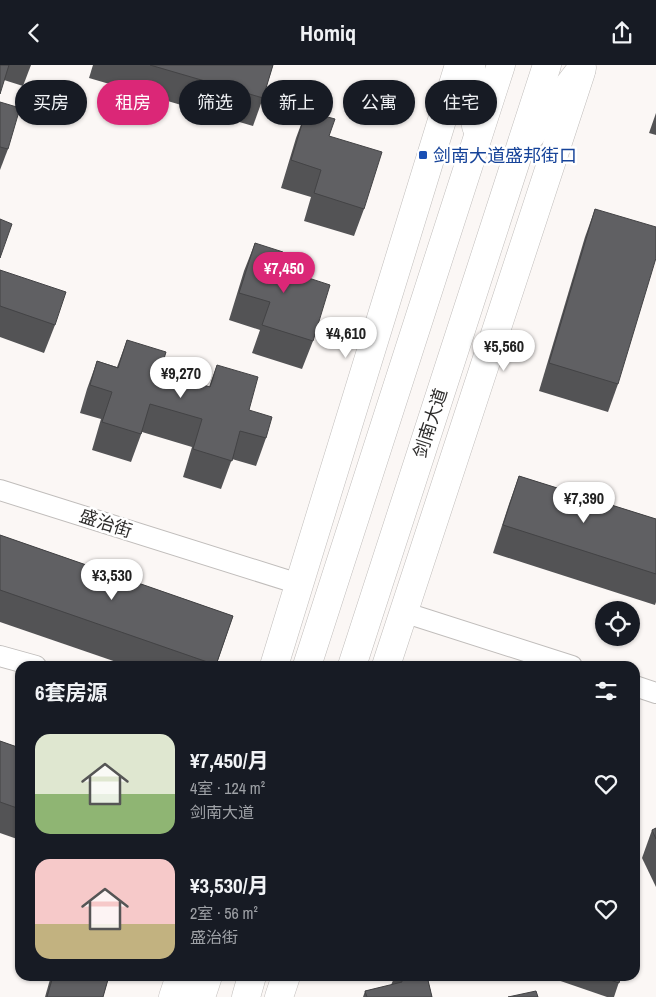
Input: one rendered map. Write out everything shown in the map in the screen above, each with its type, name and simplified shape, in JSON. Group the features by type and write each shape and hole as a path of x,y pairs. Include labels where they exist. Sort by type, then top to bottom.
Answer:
{"main road":[{"path":"276,661 459,65"},
{"path":"471,65 477,140"},
{"path":"309,661 501,65"},
{"name":"剑南大道","path":"354,661 546,65"},
{"path":"517,152 583,67"},
{"path":"388,661 583,67"},
{"path":"173,997 178,981"},
{"path":"201,997 206,981"},
{"path":"246,997 251,981"},
{"path":"280,997 285,981"}],"street":[{"name":"盛治街","path":"0,489 299,584"},
{"path":"403,612 556,661"},
{"path":"0,656 18,661"},
{"path":"640,688 656,693"}],"building":[{"path":"0,65 9,65 0,94"},
{"path":"150,65 273,65 268,80 261,80 261,97 251,94 251,80 201,80"},
{"path":"0,102 15,106 15,125 8,149 0,147"},
{"path":"302,125 333,125 329,136 382,152 364,209 314,193 321,170 291,160"},
{"path":"595,209 656,227 656,258 618,384 549,363"},
{"path":"0,219 12,224 0,258"},
{"path":"255,243 283,252 278,268 330,285 313,341 262,325 270,302 239,293"},
{"path":"0,270 66,292 55,325 0,306"},
{"path":"127,340 166,352 160,372 210,387 217,365 258,377 249,410 272,417 266,438 240,431 232,461 193,449 202,419 150,404 141,434 102,422 112,392 90,385 97,361 118,368"},
{"path":"519,476 656,519 656,574 503,525"},
{"path":"0,535 233,616 217,661 204,661 0,590"},
{"path":"0,741 15,746 15,807 0,802"},
{"path":"656,828 656,839 652,830"},
{"path":"52,981 108,981 103,997 47,997"},
{"path":"428,981 432,997 367,997 365,991 402,982"},
{"path":"536,991 538,997 508,997"}],"place":[{"name":"剑南大道盛邦街口","path":"423,155"}]}
